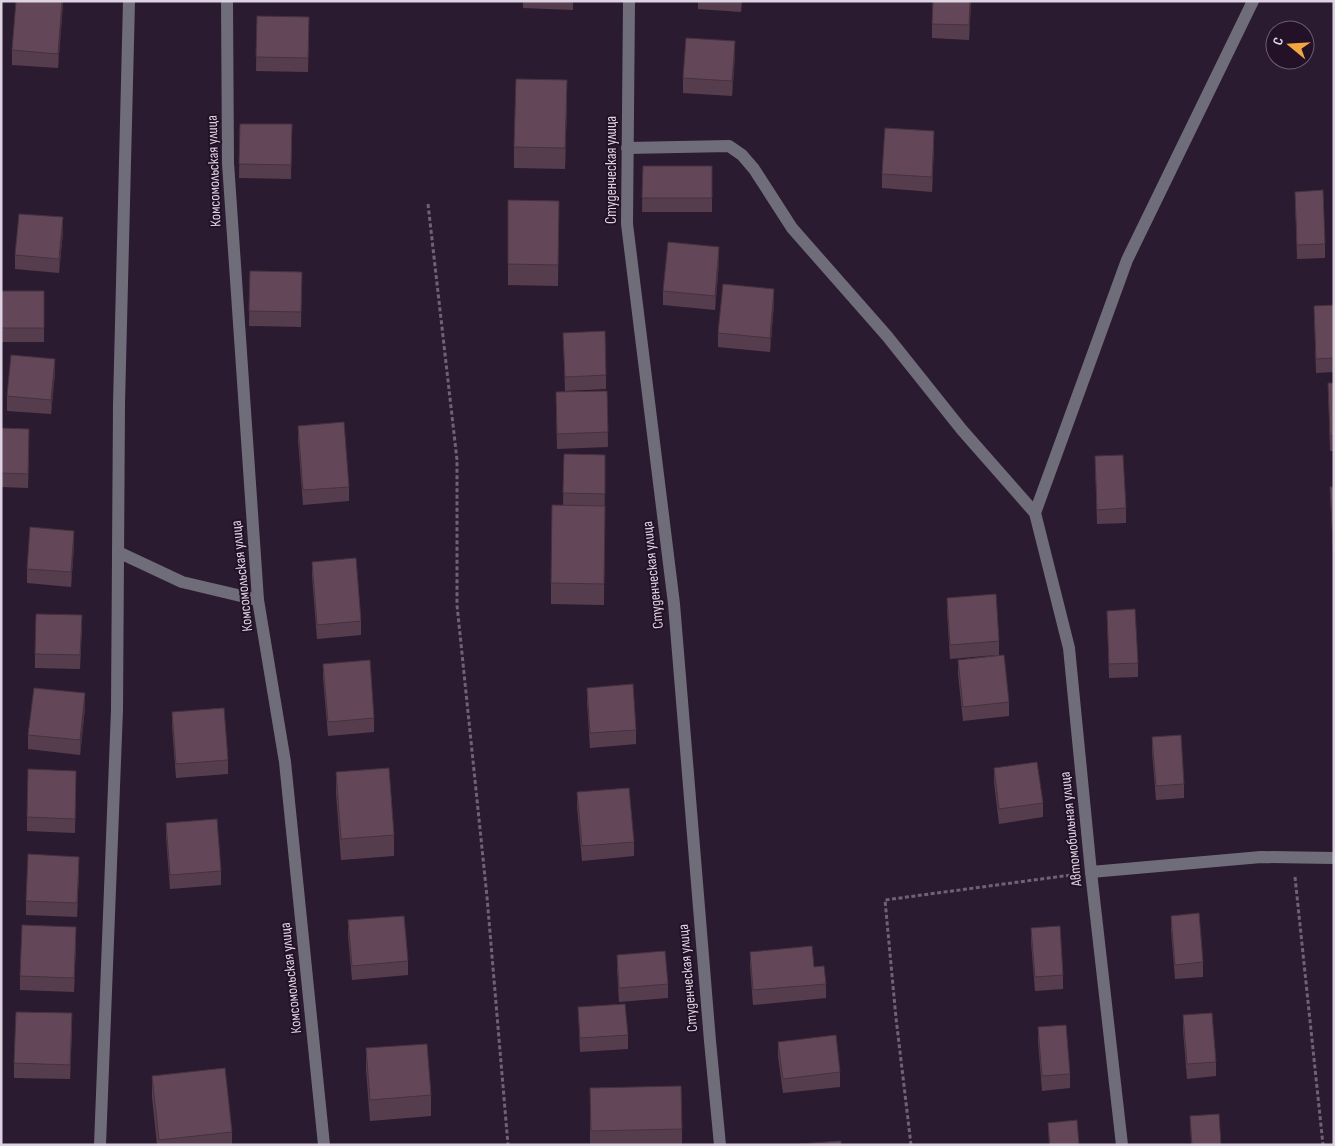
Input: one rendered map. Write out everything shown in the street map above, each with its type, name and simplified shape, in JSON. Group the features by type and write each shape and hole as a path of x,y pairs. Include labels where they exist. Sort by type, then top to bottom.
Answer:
{"street":[{"path":"100,1145 117,710 119,404 129,1"},
{"name":"Комсомольская улица","path":"227,1 228,163 258,600 285,762 324,1145"},
{"name":"Студенческая улица","path":"629,1 627,224 674,604 720,1145"},
{"path":"627,148 729,146 742,155 754,168 792,228 887,336 962,430 1035,513 1127,260 1253,1"},
{"name":"Автомобильная улица","path":"1035,513 1069,648 1122,1145"},
{"path":"118,552 182,582 258,600"},
{"path":"1092,872 1262,857 1334,858"}],"path":[{"path":"428,204 457,460 457,605 508,1145"},
{"path":"1294,858 1322,1145"},
{"path":"911,1145 896,1018 885,900 1092,872"}],"building":[{"path":"16,1 62,1 58,54 12,50"},
{"path":"933,1 970,1 969,25 932,24"},
{"path":"257,16 309,17 308,58 256,57"},
{"path":"686,38 735,41 732,81 683,78"},
{"path":"516,79 567,80 565,148 514,147"},
{"path":"240,124 292,124 291,165 239,164"},
{"path":"885,128 934,131 932,177 882,174"},
{"path":"643,166 712,166 712,198 642,198"},
{"path":"1323,190 1325,244 1297,245 1295,192"},
{"path":"508,200 559,201 558,265 508,264"},
{"path":"19,214 63,217 59,259 15,255"},
{"path":"668,242 719,247 715,296 663,291"},
{"path":"250,271 302,272 301,312 249,311"},
{"path":"723,284 774,289 770,338 718,333"},
{"path":"1,291 44,291 44,328 1,328"},
{"path":"1334,305 1334,358 1316,359 1314,306"},
{"path":"605,331 606,375 565,377 563,333"},
{"path":"11,355 55,359 51,400 7,396"},
{"path":"1328,383 1334,383 1334,436 1330,436"},
{"path":"607,391 608,432 557,434 556,392"},
{"path":"344,422 349,487 303,490 298,426"},
{"path":"1,428 29,429 28,474 1,473"},
{"path":"564,454 605,455 605,494 563,493"},
{"path":"1123,455 1126,508 1097,510 1095,456"},
{"path":"1330,487 1334,487 1333,541"},
{"path":"552,505 605,506 604,584 551,583"},
{"path":"30,527 74,531 71,572 27,569"},
{"path":"356,558 361,621 317,625 312,562"},
{"path":"996,594 999,641 950,645 947,598"},
{"path":"1135,609 1138,663 1109,664 1107,611"},
{"path":"36,614 82,615 80,655 35,654"},
{"path":"1004,655 1009,702 963,707 958,660"},
{"path":"370,660 374,718 328,722 323,664"},
{"path":"633,684 636,730 590,733 587,688"},
{"path":"34,688 85,693 80,740 28,735"},
{"path":"224,708 228,760 176,764 172,712"},
{"path":"1181,735 1184,784 1156,786 1152,737"},
{"path":"1037,762 1043,803 999,809 994,768"},
{"path":"389,768 394,835 341,839 336,772"},
{"path":"28,769 76,771 75,819 27,817"},
{"path":"629,788 634,842 582,846 577,792"},
{"path":"217,819 221,871 170,875 166,823"},
{"path":"28,854 79,857 77,903 26,901"},
{"path":"1199,913 1203,962 1175,965 1171,916"},
{"path":"404,916 408,961 352,966 348,920"},
{"path":"22,925 76,927 74,978 20,976"},
{"path":"1060,926 1063,975 1035,977 1031,928"},
{"path":"812,946 814,967 824,966 826,984 753,990 750,952"},
{"path":"665,951 668,984 619,988 617,955"},
{"path":"625,1004 628,1035 580,1038 578,1007"},
{"path":"16,1012 72,1013 70,1065 14,1063"},
{"path":"1212,1013 1216,1062 1187,1064 1183,1015"},
{"path":"1066,1025 1070,1074 1042,1076 1038,1027"},
{"path":"836,1035 840,1072 783,1079 778,1042"},
{"path":"427,1044 431,1095 370,1100 366,1048"},
{"path":"225,1068 232,1132 159,1140 152,1076"},
{"path":"681,1086 682,1129 591,1131 590,1088"},
{"path":"1219,1114 1221,1145 1192,1145 1190,1116"},
{"path":"1077,1120 1079,1145 1050,1145 1048,1123"},
{"path":"841,1141 841,1145 799,1145 799,1144"}]}
